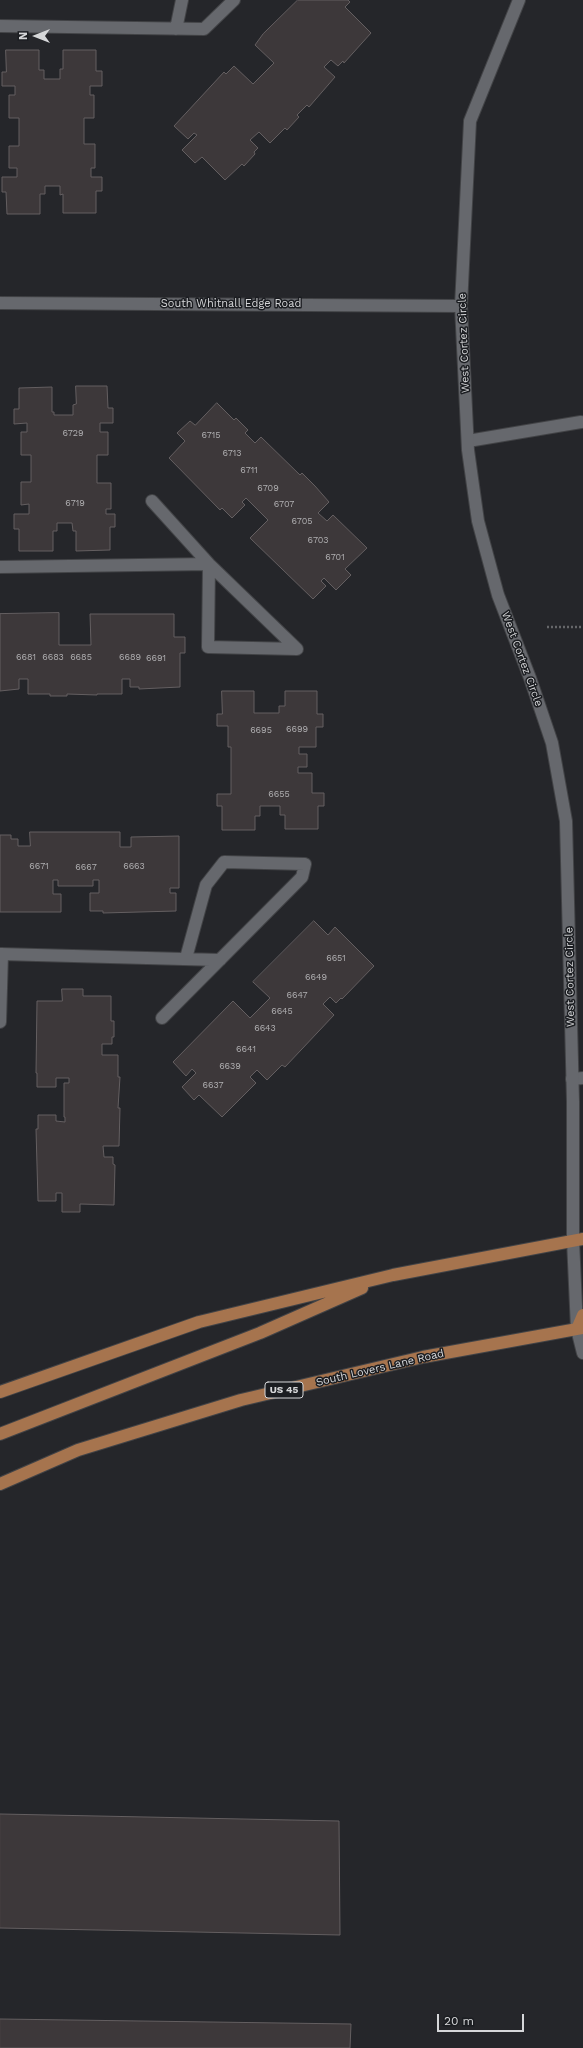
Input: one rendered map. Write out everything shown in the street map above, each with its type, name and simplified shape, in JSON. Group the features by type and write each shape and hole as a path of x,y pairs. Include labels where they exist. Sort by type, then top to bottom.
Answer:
{"main road":[{"path":"0,1392 199,1322 393,1275 578,1239"},
{"path":"0,1434 260,1333 393,1275"},
{"path":"580,1329 583,1315"},
{"name":"South Lovers Lane Road","path":"0,1484 78,1450 241,1400 423,1357 580,1329"}],"street":[{"path":"176,29 182,0"},
{"path":"0,26 204,29 234,0"},
{"name":"West Cortez Circle","path":"519,0 470,121 461,306 468,441 478,521 498,594 530,678 552,743 566,821 577,1079 578,1239 580,1329 583,1352"},
{"name":"South Whitnall Edge Road","path":"0,303 461,306"},
{"path":"468,441 580,422"},
{"path":"152,501 209,564 297,649 208,647 209,564"},
{"path":"0,567 209,564"},
{"path":"162,1018 302,877 305,864 224,862 206,885 186,958"},
{"path":"0,1022 1,954 220,960"}],"path":[{"path":"547,627 583,627"}],"building":[{"path":"298,0 348,0 350,2 345,7 371,33 344,63 343,61 338,66 331,60 324,67 335,77 309,107 307,105 297,115 299,117 287,130 285,128 270,143 259,132 250,140 258,148 254,152 255,154 244,166 242,164 225,180 202,157 195,163 182,150 197,135 194,133 188,139 174,126 224,72 226,74 234,66 253,84 274,63 255,45 263,34"},
{"path":"6,50 39,50 39,70 44,70 44,79 60,79 60,69 63,69 63,50 96,50 96,71 102,71 102,86 90,86 90,95 94,95 94,118 84,118 84,144 95,144 95,168 91,168 91,177 102,177 102,191 96,191 96,213 63,213 63,194 60,195 60,186 45,186 45,194 40,194 40,214 7,214 6,192 2,192 2,177 17,177 17,168 9,168 9,146 19,146 19,118 9,118 9,95 15,95 15,86 2,86 2,72 6,72"},
{"path":"76,386 107,386 108,408 113,408 113,423 100,423 100,432 108,432 108,455 97,455 97,483 111,483 111,509 106,509 106,514 115,514 115,527 110,527 110,550 76,551 76,531 73,531 72,523 57,523 57,531 53,531 53,551 19,551 19,529 14,529 14,514 29,514 29,504 21,505 21,482 31,482 31,455 21,455 21,432 27,432 27,423 14,424 14,409 19,409 19,388 52,387 52,412 54,412 54,415 73,415 73,405 76,404"},
{"path":"217,403 234,420 236,418 248,430 245,433 255,443 261,437 300,475 302,473 315,486 329,502 318,513 327,521 333,515 367,548 345,569 351,575 336,590 324,578 321,581 326,586 313,599 250,538 268,520 246,498 242,502 245,505 232,518 222,508 220,510 169,458 185,441 177,433 190,421 195,425"},
{"path":"59,613 59,645 91,645 90,614 174,614 174,637 185,637 185,653 180,653 180,687 139,689 139,687 130,687 130,679 122,679 122,694 67,694 67,696 50,696 50,694 28,694 28,679 19,679 19,689 0,691 0,614"},
{"path":"222,691 254,691 254,713 279,713 279,706 285,706 285,691 317,691 317,714 323,714 323,727 316,727 316,747 299,747 299,754 307,754 307,767 298,767 298,773 312,773 312,793 324,793 324,806 318,806 318,829 285,829 285,815 280,815 280,806 260,806 260,816 255,816 255,830 222,830 222,806 217,806 217,794 231,794 231,747 228,747 228,726 217,726 217,714 222,714"},
{"path":"30,832 120,832 120,847 131,847 131,837 179,836 179,888 170,888 170,893 176,893 176,911 103,913 103,911 90,911 90,893 99,893 99,880 93,880 93,886 58,886 58,880 53,880 53,894 61,894 61,912 0,912 0,835 11,835 11,839 18,839 18,846 30,846"},
{"path":"314,921 328,935 335,927 374,966 342,999 341,998 336,1003 330,997 323,1004 334,1015 285,1067 282,1065 267,1080 257,1070 250,1077 256,1083 222,1117 199,1095 194,1100 182,1087 196,1073 192,1069 186,1076 173,1062 233,1001 250,1018 270,998 253,982"},
{"path":"62,989 83,989 83,996 111,996 111,1021 114,1021 114,1037 112,1037 112,1044 102,1044 102,1055 118,1055 118,1077 120,1077 118,1108 120,1108 119,1146 103,1146 104,1157 113,1157 113,1164 115,1165 114,1205 80,1204 80,1212 62,1212 62,1193 56,1193 56,1201 38,1201 36,1129 38,1129 38,1115 56,1115 56,1121 65,1122 64,1083 69,1083 69,1078 56,1078 56,1087 37,1087 37,1001 62,1001"},
{"path":"0,1814 339,1821 340,1935 0,1928"},
{"path":"0,2019 351,2024 350,2048 0,2048"}]}
